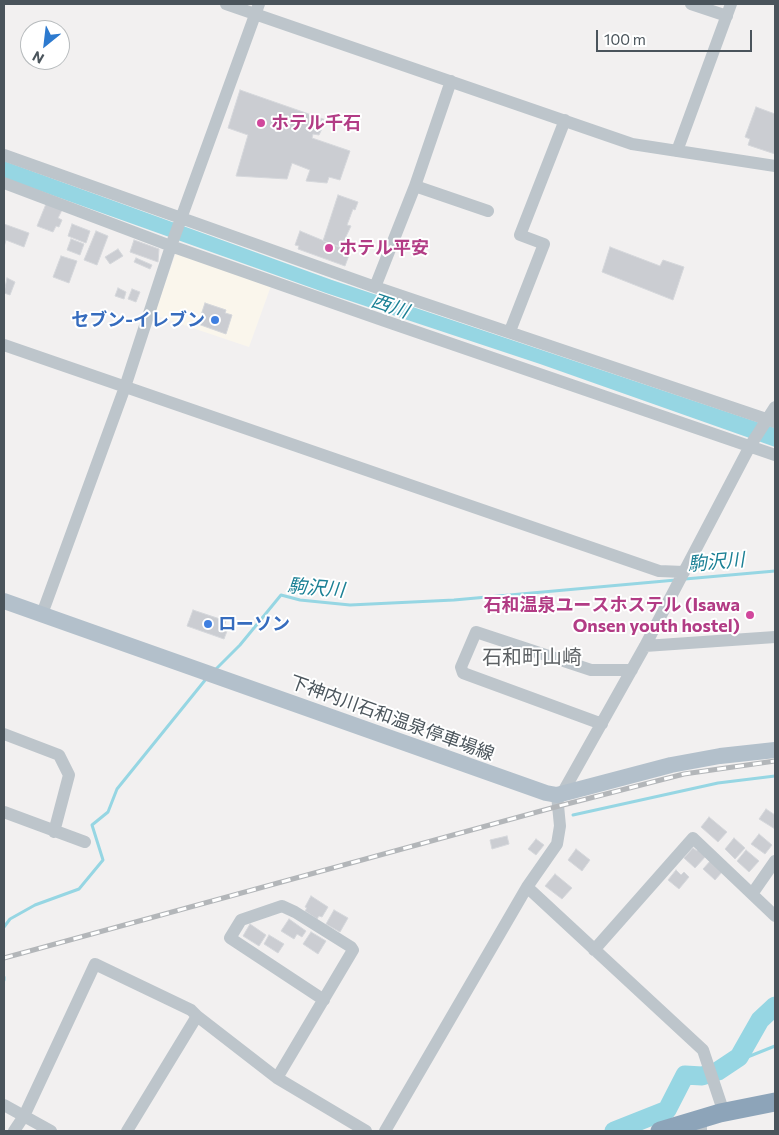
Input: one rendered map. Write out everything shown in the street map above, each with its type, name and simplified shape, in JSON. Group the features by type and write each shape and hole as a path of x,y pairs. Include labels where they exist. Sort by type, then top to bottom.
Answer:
{"highway":[{"path":"660,1131 701,1125 724,1113 775,1102"}],"main road":[{"name":"下神内川石和温泉停車場線","path":"4,601 506,780 560,794"},
{"path":"560,794 671,765 720,756 775,750"}],"street":[{"path":"226,4 257,9 451,81 632,144 775,166"},
{"path":"677,151 729,10 691,4"},
{"path":"42,614 125,387 172,243 182,220 257,9"},
{"path":"375,287 416,186 451,81"},
{"path":"510,331 544,244 520,235 565,120"},
{"path":"4,155 182,220 375,287 510,331 769,422"},
{"path":"4,183 649,413 752,443 775,455"},
{"path":"416,186 488,211"},
{"path":"4,345 659,571 684,572"},
{"path":"385,1131 527,887 557,844 560,826 560,794 632,670 752,443 769,422 775,407"},
{"path":"602,724 463,673 461,667 476,632 591,670 632,670"},
{"path":"645,646 775,637"},
{"path":"4,734 59,755 69,775 54,832"},
{"path":"4,812 85,842"},
{"path":"594,950 693,838 775,916"},
{"path":"752,894 775,861"},
{"path":"527,887 703,1050 724,1113"},
{"path":"277,1078 324,1000 353,950 295,912 282,906 241,920 230,938 324,1000"},
{"path":"14,1131 24,1116 95,964 191,1010 277,1078 366,1131"},
{"path":"127,1131 197,1016"},
{"path":"4,1105 51,1131"}],"shaded area":[{"path":"176,253 272,283 249,347 154,315"}],"water":[{"name":"西川","path":"4,161 332,280 775,428 775,447 540,364 326,293 4,178"}],"building":[{"path":"240,90 326,120 319,135 313,134 312,138 350,151 340,180 329,177 327,183 306,181 310,170 292,163 287,179 236,176 248,135 228,128"},
{"path":"756,107 775,114 775,154 748,145 750,139 745,137"},
{"path":"338,195 358,202 355,210 353,209 347,225 351,226 341,247 323,241"},
{"path":"46,204 62,210 58,218 62,220 59,227 56,226 53,232 37,226"},
{"path":"4,224 29,233 24,247 6,240 4,247"},
{"path":"72,224 90,231 86,243 68,236"},
{"path":"96,231 108,236 97,265 84,260"},
{"path":"300,231 341,248 344,240 353,244 345,266 298,249 299,246 295,245"},
{"path":"71,239 84,244 80,255 67,250"},
{"path":"134,240 159,249 158,262 130,252"},
{"path":"610,247 660,266 663,260 684,267 673,300 602,272"},
{"path":"118,249 123,256 110,264 105,257"},
{"path":"61,256 77,261 69,283 53,277"},
{"path":"136,258 152,265 150,269 134,262"},
{"path":"7,278 15,282 10,295 4,293"},
{"path":"118,288 126,292 124,299 115,296"},
{"path":"132,289 140,292 136,302 128,299"},
{"name":"セブン-イレブン","path":"205,303 226,310 225,313 232,315 226,334 198,324"},
{"path":"193,610 226,621 223,628 227,631 224,639 187,626"},
{"path":"766,809 775,815 775,829 759,819"},
{"path":"709,817 727,832 718,842 701,827"},
{"path":"759,834 772,845 765,854 751,844"},
{"path":"507,836 509,844 492,849 490,840"},
{"path":"734,838 745,848 735,859 725,849"},
{"path":"536,839 544,845 536,855 528,849"},
{"path":"693,848 697,851 699,849 706,856 695,868 684,858"},
{"path":"576,849 590,860 582,871 568,860"},
{"path":"746,850 759,861 749,872 737,861"},
{"path":"712,859 722,872 715,880 703,869"},
{"path":"676,870 681,875 684,872 689,877 679,889 668,880"},
{"path":"555,874 572,888 562,899 545,886"},
{"path":"311,896 328,907 322,917 319,916 317,919 305,911"},
{"path":"334,910 348,918 340,932 326,924"},
{"path":"289,919 306,931 302,937 297,934 294,939 281,931"},
{"path":"250,924 266,935 259,946 243,936"},
{"path":"311,932 326,941 318,954 303,944"},
{"path":"269,935 284,944 278,953 264,944"}],"waterway":[{"name":"駒沢川","path":"685,579 775,571"},
{"name":"駒沢川","path":"214,671 240,645 281,595 300,600 350,605 454,600 676,580"},
{"name":"駒沢川","path":"4,927 10,919 35,905 79,889 103,860 92,825 108,812 117,789 206,679"},
{"path":"573,815 718,783 775,776"},
{"path":"614,1131 667,1110 685,1075 702,1076 718,1071 739,1057 760,1020 775,1006"},
{"path":"745,1058 775,1046"}],"railway":[{"path":"4,958 559,806 684,774 775,761"}],"place":[{"name":"ホテル千石","path":"261,123"},
{"name":"ホテル平安","path":"329,248"},
{"name":"セブン-イレブン","path":"215,320"},
{"name":"石和温泉ユースホステル (Isawa Onsen youth hostel)","path":"750,615"},
{"name":"ローソン","path":"208,624"}],"district":[{"name":"石和町山崎","path":"532,657"}]}
